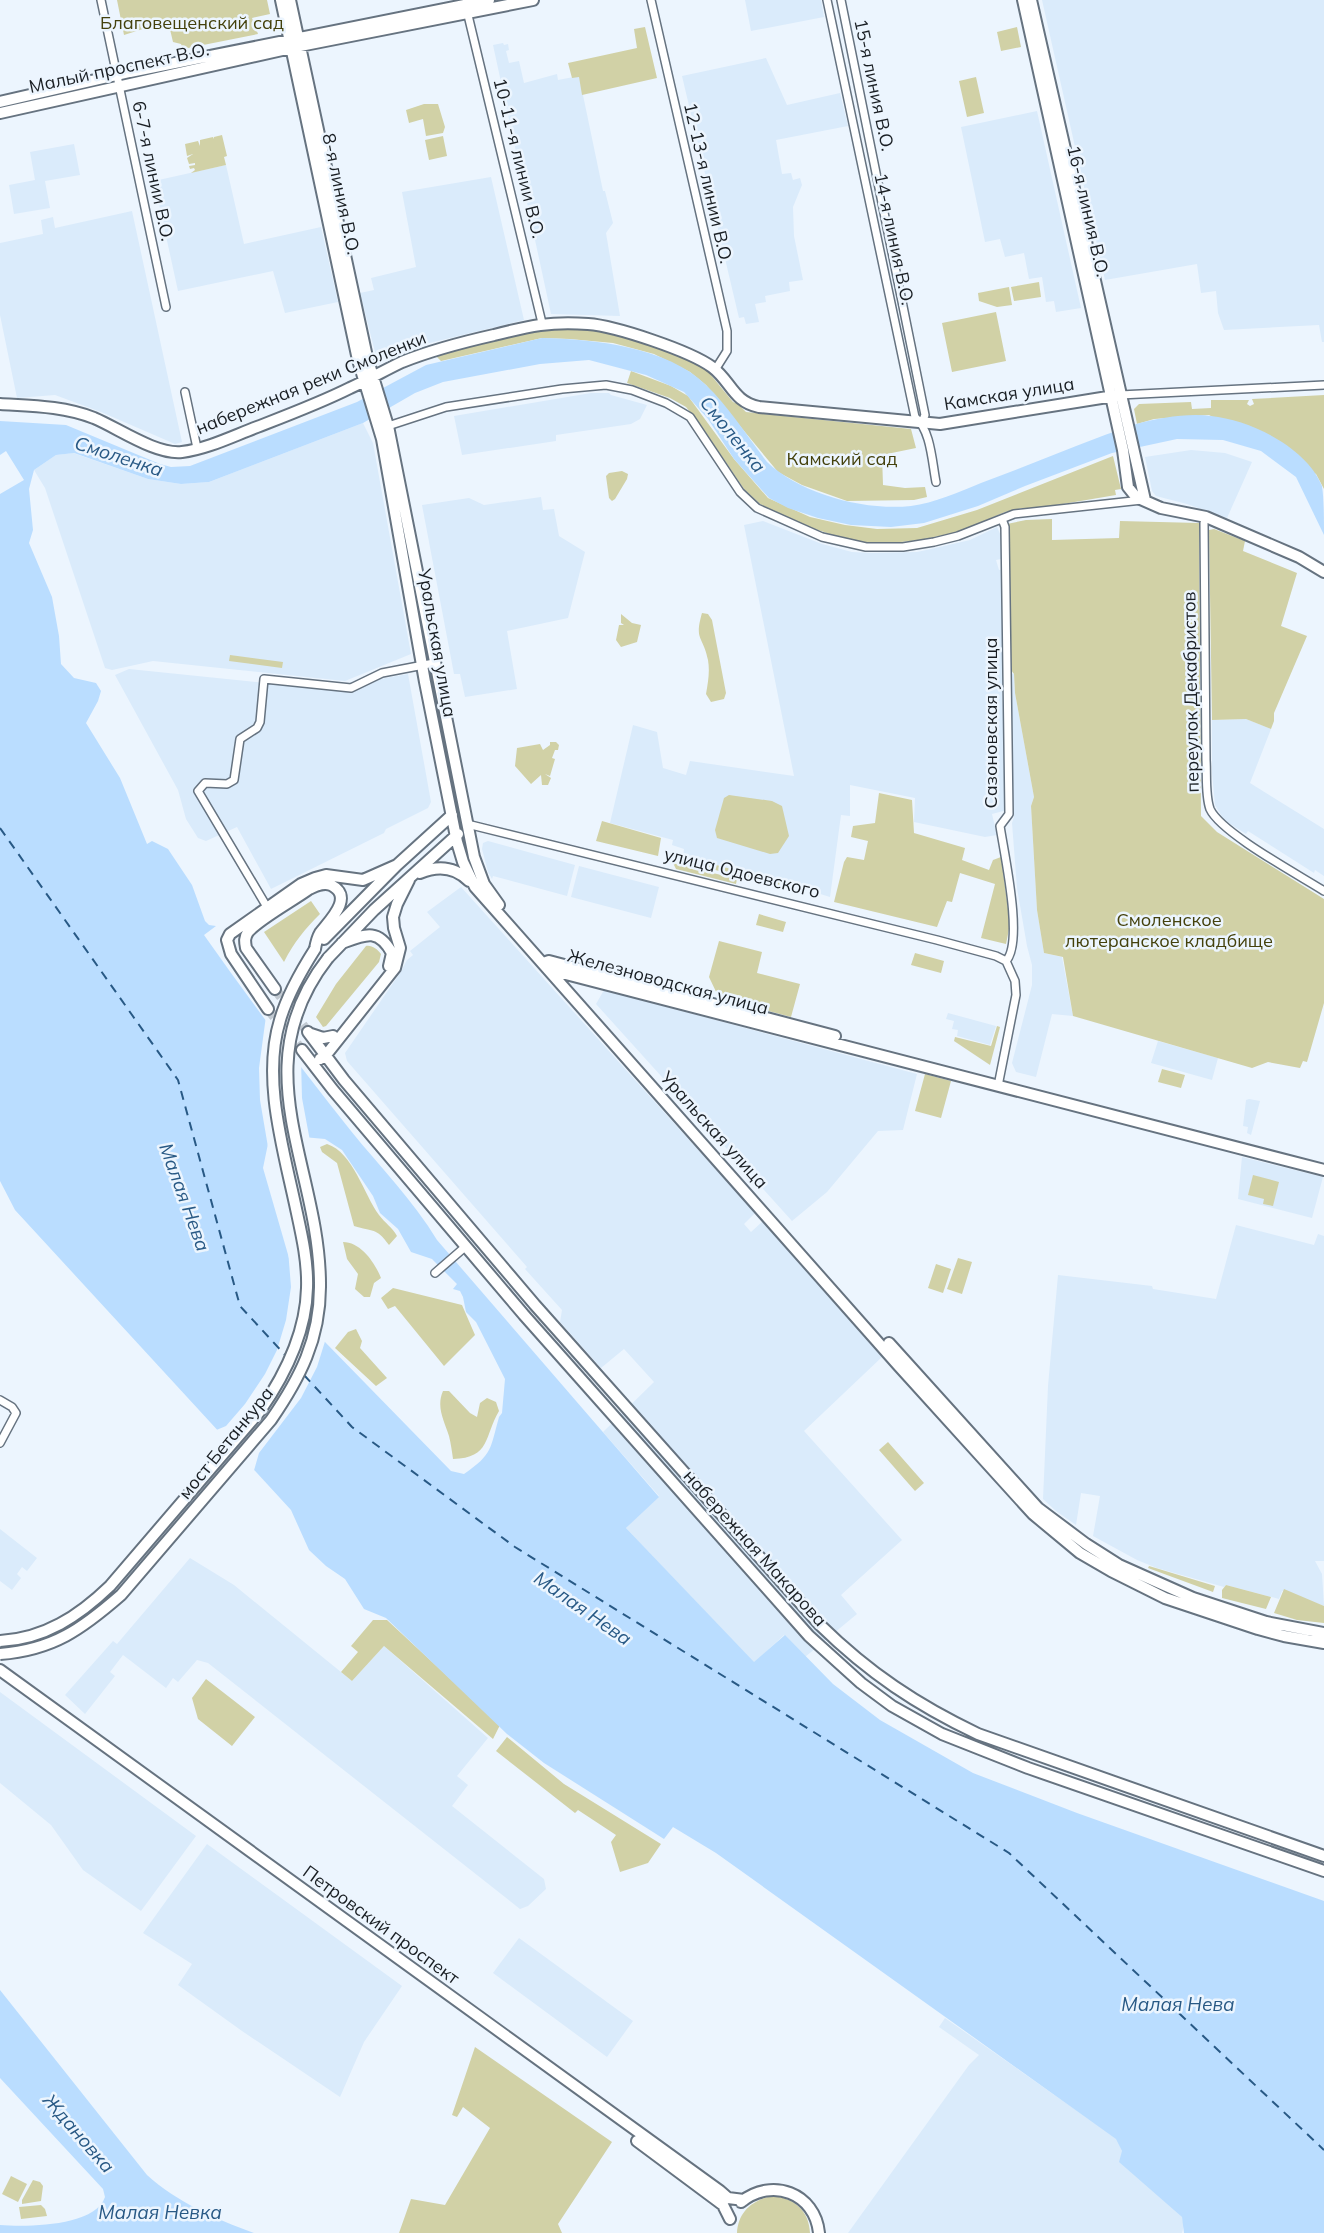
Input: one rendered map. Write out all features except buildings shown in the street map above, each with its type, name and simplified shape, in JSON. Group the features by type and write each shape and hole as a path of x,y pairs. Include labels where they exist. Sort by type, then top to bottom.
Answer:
{"main road":[{"name":"8-я линия В.О.","path":"281,0 295,43 359,360 369,379 380,414"},
{"path":"290,0 295,43"},
{"name":"Малый проспект В.О.","path":"0,102 117,81 489,0"},
{"name":"Малый проспект В.О.","path":"466,6 533,0"},
{"name":"16-я линия В.О.","path":"1023,0 1128,449 1144,500"},
{"path":"1031,0 1116,396"},
{"name":"Малый проспект В.О.","path":"0,113 117,81"},
{"name":"набережная реки Смоленки","path":"0,404 65,409 93,418 165,451 180,452 273,421 402,362 542,323 591,324 617,328 692,356 715,370"},
{"name":"Камская улица","path":"715,370 746,404 940,424 1116,396"},
{"name":"Уральская улица","path":"380,414 388,425 452,815 463,862 475,887 546,962"},
{"name":"Уральская улица","path":"380,414 428,664 476,864 488,890 546,962 898,1365 1021,1503 1042,1522 1080,1553 1111,1572 1165,1598 1258,1629 1324,1643"},
{"path":"1144,500 1161,508 1206,517 1299,557 1324,572"},
{"path":"315,949 397,865 452,815"},
{"name":"улица Одоевского","path":"452,815 467,824"},
{"path":"342,943 467,824"},
{"path":"268,1009 228,947 230,934 301,884 315,878 326,875 363,880 397,865"},
{"path":"312,1064 395,968 400,948 393,917 410,879 432,869 448,868 462,874 475,887"},
{"path":"275,989 246,948 244,941 255,926 309,889 326,884 339,892 340,906 318,936 315,949"},
{"path":"323,1052 332,1036 391,964 392,953 386,942 376,935 364,934 342,943"},
{"name":"мост Бетанкура","path":"0,1654 20,1653 50,1645 101,1613 121,1595 271,1420 291,1391 306,1362 315,1329 320,1289 319,1255 293,1131 287,1067 296,1014 328,958 342,943"},
{"name":"мост Бетанкура","path":"0,1641 17,1641 43,1633 69,1620 100,1595 260,1411 279,1384 292,1356 301,1326 307,1290 305,1258 275,1100 275,1042 280,1020 297,980 315,949"},
{"name":"Железноводская улица","path":"546,962 558,972 1324,1164"},
{"name":"Железноводская улица","path":"546,962 1324,1170"},
{"name":"Уральская улица","path":"558,972 1038,1508 1071,1535 1119,1565 1168,1589 1266,1622 1324,1633"},
{"path":"575,991 575,984 582,978"},
{"name":"набережная Макарова","path":"332,1036 323,1038 308,1032 353,1090 535,1305 846,1651 900,1692 949,1720 989,1738 1324,1856"},
{"name":"набережная Макарова","path":"302,1050 524,1315 809,1636 861,1684 892,1706 942,1734 1017,1764 1324,1871"},
{"name":"Петровский проспект","path":"0,1670 728,2197 744,2200"},
{"name":"Петровский проспект","path":"0,1678 696,2184 723,2205 730,2219"},
{"path":"728,2231 730,2219 744,2200 757,2192 770,2189 791,2193 803,2200 812,2210 819,2233"}],"street":[{"name":"6-7-я линии В.О.","path":"101,0 166,307"},
{"name":"12-13-я линии В.О.","path":"651,0 727,331 725,358 715,370"},
{"name":"14-я линия В.О.","path":"827,0 915,417 922,422 936,482"},
{"name":"15-я линия В.О.","path":"841,0 925,415 922,422"},
{"name":"10-11-я линии В.О.","path":"466,6 542,323"},
{"path":"856,134 868,132"},
{"path":"887,280 898,278"},
{"path":"388,425 446,407 593,385 616,386 650,396 690,417 748,501 783,521 822,537 866,547 903,547 958,536 1022,513 1144,500"},
{"name":"Камская улица","path":"1116,396 1324,385"},
{"path":"185,392 197,448"},
{"name":"переулок Декабристов","path":"1206,517 1206,760 1210,809 1226,829 1324,891"},
{"name":"Сазоновская улица","path":"1002,519 1005,527 1009,814 1000,826 1014,925 1011,956 1006,961"},
{"path":"267,908 198,791 205,783 227,784 234,780 240,739 257,728 260,722 264,679 351,688 382,673 428,664"},
{"name":"улица Одоевского","path":"467,824 944,942 1006,961"},
{"path":"998,1082 1016,995 1015,981 1006,961"},
{"path":"438,1271 465,1247"},
{"path":"0,1400 12,1407 16,1413 0,1443"}],"shaded area":[{"path":"745,0 821,0 824,17 751,31"},
{"path":"1042,0 1324,0 1324,342 1319,325 1224,330 1218,313 1216,291 1201,293 1197,264 1105,280"},
{"path":"508,44 509,50 506,51 509,63 519,61 524,83 557,74 558,80 579,76 603,191 613,223 606,233 620,316 551,314 493,45"},
{"path":"766,58 787,105 840,93 848,126 776,140 782,174 791,173 793,180 800,178 802,185 793,207 794,236 803,280 789,282 790,291 765,296 766,302 755,304 759,322 746,324 744,317 739,318 682,76"},
{"path":"1037,111 1081,308 1056,312 1054,301 1046,302 1042,277 1029,279 1024,253 1005,257 1000,239 985,242 961,127"},
{"path":"74,144 80,175 45,181 50,208 14,214 9,185 35,180 30,152"},
{"path":"226,165 244,244 321,227 338,302 285,313 273,271 178,291 154,181"},
{"path":"491,177 524,320 376,356 360,293 374,290 371,278 416,267 402,192"},
{"path":"132,211 182,442 175,444 55,395 17,398 0,315 0,243 43,234 41,220 53,217 55,228"},
{"path":"591,393 609,393 647,405 640,419 631,424 556,435 556,441 462,455 454,416"},
{"path":"363,423 373,443 411,654 345,681 153,661 112,670 105,668 45,488 34,470 56,455 73,453 148,479 181,484 209,482"},
{"path":"1191,450 1225,453 1252,462 1227,518 1156,496 1152,491 1145,457"},
{"path":"541,497 543,510 554,509 559,536 585,552 568,618 507,631 517,689 465,697 460,674 454,674 422,505 469,498 484,505"},
{"path":"763,521 822,544 852,552 872,553 917,552 970,540 997,527 1001,536 1001,559 996,560 999,570 1004,569 1005,652 1002,653 1002,694 1007,810 992,814 997,835 985,837 914,822 915,798 850,785 850,816 841,815 830,897 683,856 684,849 672,845 673,840 610,823 633,725 657,732 663,768 686,775 690,761 794,776 744,525"},
{"path":"129,669 353,692 380,679 408,674 431,802 428,808 386,829 384,833 271,889 237,827 206,841 198,838 186,819 178,790 115,675"},
{"path":"1007,674 1014,674 1034,797 1031,806 1037,910 1044,953 1062,957 1073,1016 1052,1014 1036,1077 1016,1072 1012,1063 1032,985 1032,965 1017,888"},
{"path":"1246,719 1271,729 1250,783 1324,829 1324,876 1315,870 1314,873 1248,831 1246,834 1224,820 1215,805 1212,720"},
{"path":"488,841 575,865 567,896 493,876 492,879 482,849 483,843"},
{"path":"579,866 659,887 651,918 571,897"},
{"path":"461,887 755,1213 744,1224 751,1232 763,1221 882,1357 804,1431 902,1540 841,1595 857,1614 805,1657 784,1635 754,1663 626,1528 659,1496 603,1432 654,1382 624,1349 601,1368 560,1322 562,1310 525,1269 527,1267 347,1061 345,1053 413,955 410,951 440,927 427,912"},
{"path":"604,990 917,1074 903,1130 878,1131 827,1192 792,1221 596,1004"},
{"path":"948,1013 996,1026 990,1045 957,1036 958,1030 952,1029 954,1021 946,1019"},
{"path":"1158,1041 1218,1058 1212,1080 1151,1063"},
{"path":"1246,1100 1260,1101 1251,1135 1247,1133 1248,1127 1243,1126"},
{"path":"1242,1157 1323,1177 1312,1218 1238,1199"},
{"path":"1236,1225 1314,1245 1318,1234 1324,1236 1324,1561 1315,1561 1322,1574 1324,1606 1282,1591 1279,1599 1157,1568 1093,1536 1100,1496 1081,1493 1076,1525 1043,1499 1048,1386 1058,1275 1152,1286 1153,1289 1216,1299"},
{"path":"0,1529 37,1558 27,1571 22,1567 17,1574 21,1578 12,1590 0,1581"},
{"path":"190,1558 234,1585 352,1681 384,1646 488,1738 457,1776 468,1785 452,1806 544,1879 546,1889 528,1906 520,1909 208,1663 197,1660 178,1682 173,1678 166,1688 123,1655 110,1672 115,1676 85,1714 65,1695 113,1641 117,1644"},
{"path":"0,1692 196,1836 141,1911 83,1870 51,1825 0,1783"},
{"path":"207,1844 402,1986 364,2042 340,2097 178,1985 192,1964 143,1933"},
{"path":"519,1938 633,2021 607,2057 493,1973"},
{"path":"945,2018 1117,2139 1122,2151 1182,2217 1182,2233 848,2233 969,2065 979,2055 939,2027"}],"green space":[{"name":"Благовещенский сад","path":"117,0 267,0 270,14 252,18 258,34 183,49 181,44 173,42 168,21 124,35"},
{"path":"645,27 657,78 582,95 579,77 572,78 568,63 637,48 634,29"},
{"path":"1017,27 1021,47 1001,51 997,32"},
{"path":"976,77 984,113 967,117 959,81"},
{"path":"424,104 438,104 445,127 443,133 426,136 423,119 409,123 406,110"},
{"path":"222,135 227,156 224,157 226,165 191,173 195,170 189,166 195,163 189,164 187,158 193,154 187,156 185,144 198,141 200,146 200,140"},
{"path":"443,136 447,156 429,160 425,140"},
{"path":"1039,282 1041,297 1014,301 1011,287"},
{"path":"1009,287 1012,305 997,307 979,301 978,293"},
{"path":"996,312 1006,361 952,372 942,323"},
{"name":"Камский сад","path":"540,326 617,332 675,352 706,369 733,402 746,412 911,429 916,448 882,455 883,485 925,487 927,497 914,500 847,501 802,485 778,472 706,385 690,372 654,354 613,343 542,338 441,361 434,354"},
{"path":"631,371 671,386 688,396 734,459 768,498 810,517 877,529 917,528 977,510 1113,456 1121,489 1115,490 1116,495 1005,512 958,532 920,540 882,544 848,540 803,525 760,504 744,489 686,407 670,398 627,383"},
{"path":"1324,395 1324,489 1316,474 1209,415 1154,419 1137,424 1134,409 1139,404 1191,402 1192,409 1211,408 1211,400 1249,400 1247,404 1250,406 1254,404 1252,399"},
{"path":"622,471 628,474 627,479 612,501 609,498 606,476"},
{"name":"Смоленское лютеранское кладбище","path":"1052,519 1052,540 1119,538 1120,521 1199,523 1201,816 1217,832 1324,899 1324,1003 1307,1062 1303,1061 1300,1068 1268,1062 1252,1068 1073,1016 1063,957 1044,953 1037,910 1031,806 1034,797 1014,674 1011,670 1007,524"},
{"path":"1214,529 1245,541 1243,551 1297,573 1281,626 1307,636 1274,713 1271,729 1246,719 1212,720 1209,530"},
{"path":"702,613 708,614 712,620 726,693 724,699 711,702 706,694 708,660 699,634"},
{"path":"621,614 632,623 641,625 637,642 621,647 616,640 619,625 624,625 621,623"},
{"path":"230,655 283,662 282,668 229,661"},
{"path":"550,742 559,745 552,758 555,759 550,776 545,774 551,778 548,785 542,785 541,775 531,784 515,766 517,748 540,744 543,750"},
{"path":"879,793 912,800 914,833 965,848 962,860 989,870 993,860 1001,857 1010,924 1006,944 981,938 995,884 960,873 952,902 947,901 937,927 834,902 847,857 864,860 868,841 851,837 853,826 875,823"},
{"path":"729,795 772,801 782,806 789,836 778,853 770,854 717,838 715,830 724,798"},
{"path":"602,821 661,838 658,856 596,841"},
{"path":"675,854 788,884 786,889 674,859"},
{"path":"673,863 737,879 736,884 676,869"},
{"path":"311,901 320,914 300,936 284,962 264,932"},
{"path":"759,914 786,922 783,932 756,925"},
{"path":"719,941 762,952 757,973 800,984 791,1017 719,998 709,977"},
{"path":"366,946 381,954 379,962 323,1027 316,1017 336,984"},
{"path":"915,953 944,961 941,973 911,965"},
{"path":"997,1026 1000,1027 990,1065 954,1041 955,1037 991,1046"},
{"path":"1162,1069 1185,1075 1181,1088 1158,1082"},
{"path":"925,1074 951,1081 941,1118 915,1111"},
{"path":"327,1144 344,1156 351,1165 379,1215 397,1236 389,1245 377,1233 354,1226 337,1163 322,1152 320,1147"},
{"path":"1253,1175 1279,1182 1273,1206 1263,1204 1264,1199 1248,1195"},
{"path":"343,1242 361,1249 381,1278 374,1283 370,1297 364,1297 355,1289 358,1274 347,1259"},
{"path":"958,1258 972,1262 962,1294 947,1289"},
{"path":"936,1264 951,1269 943,1293 928,1288"},
{"path":"393,1288 462,1305 475,1335 444,1366 395,1306 388,1309 381,1298"},
{"path":"356,1329 362,1341 360,1348 387,1378 376,1386 335,1348 348,1332"},
{"path":"443,1391 449,1391 477,1417 480,1403 487,1398 496,1402 499,1411 485,1444 474,1455 453,1459 441,1408"},
{"path":"888,1442 924,1483 915,1491 879,1450"},
{"path":"1149,1566 1215,1586 1213,1592 1148,1568"},
{"path":"1226,1585 1271,1597 1266,1609 1222,1598 1222,1590"},
{"path":"1284,1589 1324,1606 1324,1623 1297,1620 1274,1613"},
{"path":"373,1620 387,1620 500,1725 493,1739 384,1646 352,1681 341,1672 358,1652 351,1646"},
{"path":"206,1679 255,1717 232,1746 198,1719 192,1698"},
{"path":"507,1737 564,1784 661,1844 648,1863 620,1872 611,1842 616,1835 578,1810 575,1813 496,1751"},
{"path":"475,2047 612,2142 558,2224 562,2233 399,2233 411,2199 445,2205 490,2128 463,2107 457,2117 452,2115"},
{"path":"11,2176 27,2184 18,2202 2,2194"},
{"path":"33,2180 43,2186 41,2201 22,2204 22,2200"},
{"path":"772,2196 787,2199 799,2207 807,2218 810,2233 737,2233 740,2219 747,2208"},
{"path":"41,2205 47,2216 21,2219 19,2207"}],"water":[{"name":"Малая Нева","path":"542,338 607,343 651,354 690,372 706,385 767,462 781,473 797,483 834,498 873,506 911,506 929,502 1136,424 1192,415 1243,423 1276,438 1304,460 1315,472 1322,486 1324,535 1296,477 1261,451 1223,440 1177,439 1112,453 978,506 924,523 891,527 851,525 818,518 769,498 734,459 708,419 684,392 646,375 589,360 540,364 443,382 415,393 363,423 209,482 181,484 148,479 74,453 56,455 34,470 29,489 33,530 29,543 52,597 61,664 74,678 96,683 101,691 86,723 120,778 147,844 152,841 168,849 192,885 205,921 216,926 204,935 332,1107 407,1197 437,1240 659,1497 626,1528 754,1662 785,1635 833,1684 880,1720 973,1773 1324,1901 1324,2233 1184,2233 1182,2217 1119,2162 1122,2151 1116,2139 716,1853 673,1827 664,1839 544,1763 507,1734 386,1618 364,1609 345,1579 309,1550 291,1510 15,1210 0,1181 0,421 66,425 160,464 171,467 190,466 357,402 426,365","holes":["270,1134 325,1139 342,1150 373,1196 380,1213 398,1229 411,1252 432,1259 457,1284 453,1289 460,1291 466,1312 476,1322 505,1379 502,1413 489,1450 464,1474 451,1471 325,1342 308,1297 289,1258 263,1168"]},
{"name":"Ждановка","path":"0,1990 147,2175 197,2209 254,2233 0,2233 0,2225 42,2225 74,2220 99,2207 105,2197 103,2189 0,2078"}],"pier":[{"path":"6,451 24,480 0,494 0,455"},
{"path":"266,1016 301,1060 302,1098 310,1141 273,1137 269,1153 260,1100 259,1068"},
{"path":"287,1237 327,1335 317,1367 301,1398 259,1453 253,1474 214,1431 226,1426 245,1404 277,1350 286,1320 291,1287"}],"ferry route":[{"path":"0,828 178,1080 240,1306 286,1356"},
{"path":"304,1375 352,1427 515,1547 1009,1853 1324,2150"}],"tunnel":[{"path":"275,989 308,1032"},
{"path":"268,1009 302,1050"}],"water label":[{"name":"Смоленка","path":"733,434"},
{"name":"Смоленка","path":"119,456"},
{"name":"Малая Невка","path":"160,2212"}]}
